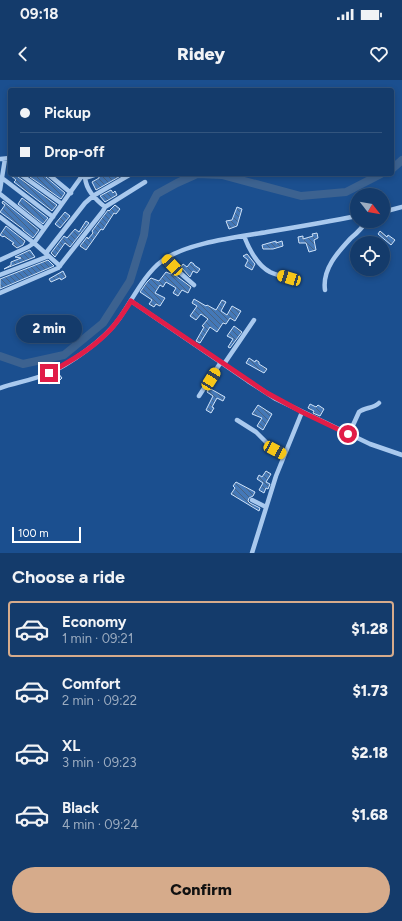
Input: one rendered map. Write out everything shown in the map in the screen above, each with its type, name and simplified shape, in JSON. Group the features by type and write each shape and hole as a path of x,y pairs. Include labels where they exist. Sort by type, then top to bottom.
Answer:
{"street":[{"path":"0,190 5,160"},
{"path":"23,176 62,204"},
{"path":"50,176 71,193"},
{"path":"0,260 34,243 84,176"},
{"path":"84,176 87,188 105,207"},
{"path":"0,275 48,254 85,203 128,176"},
{"path":"2,178 53,217"},
{"path":"0,293 55,270 60,266 105,207 145,182"},
{"path":"0,194 44,229"},
{"path":"390,210 402,207"},
{"path":"0,388 49,373 100,340 112,329 151,272 166,258 177,252 200,245 244,236 350,217"},
{"path":"0,218 48,254 60,266"},
{"path":"325,290 325,279 331,262 362,228"},
{"path":"244,236 254,256 262,266 272,273 289,278"},
{"path":"166,258 194,285"},
{"path":"131,301 267,393 302,412 378,448 402,455"},
{"path":"199,396 254,320"},
{"path":"348,434 358,412 375,407 379,404"},
{"path":"252,553 284,455 302,412"},
{"path":"237,420 256,432 271,446 284,455"},
{"path":"252,500 266,507"}],"building":[{"path":"11,176 17,176 57,205 52,211 14,182 16,180"},
{"path":"45,176 65,193 61,199 30,177"},
{"path":"120,176 96,190 92,182 99,177"},
{"path":"111,190 113,193 115,191 117,195 105,202 100,196"},
{"path":"22,198 48,218 43,224 18,204"},
{"path":"3,201 39,230 33,238 0,212 5,205 2,203"},
{"path":"115,205 120,209 116,214 114,213 103,230 101,229 86,250 80,246 87,237 88,239 93,233 92,231 108,210 109,211"},
{"path":"237,207 242,209 237,226 229,229 226,221 232,220"},
{"path":"65,212 70,216 60,228 55,224"},
{"path":"86,221 89,223 70,247 65,243 55,257 51,253 64,236 67,238 75,229 79,232"},
{"path":"6,226 25,241 23,245 17,248 12,244 14,243 0,235"},
{"path":"380,231 386,236 380,236 378,234"},
{"path":"317,233 318,238 314,240 316,250 309,252 306,243 299,243 298,237 303,236 303,239"},
{"path":"390,236 395,240 391,245 390,244"},
{"path":"276,241 276,243 282,241 283,246 273,249 263,249 262,245"},
{"path":"30,250 35,257 4,269 11,265 11,262 21,258 15,257"},
{"path":"247,254 255,264 252,270 245,266 248,260 243,256"},
{"path":"48,260 54,266 0,289 0,279"},
{"path":"191,262 200,269 197,273 193,271 190,277 181,267 183,264 187,267"},
{"path":"63,271 66,277 61,280 60,278 51,282 49,279"},
{"path":"173,271 175,275 191,287 188,293 182,290 178,296 173,293 176,288 166,282 163,287 160,285 155,293 165,298 160,306 156,304 154,307 149,304 152,300 140,292 147,282 151,278 159,281 166,272 171,274"},
{"path":"194,299 216,310 222,300 226,302 221,311 227,315 232,306 241,311 235,321 230,318 226,324 223,323 217,332 210,327 200,343 196,341 204,327 202,326 208,319 201,314 196,320 190,316 197,306 192,303"},
{"path":"234,326 242,332 230,348 228,347 233,339 227,336"},
{"path":"249,358 255,362 256,360 267,369 264,373 246,363"},
{"path":"58,373 62,378 58,382 55,379 49,384 45,380"},
{"path":"209,388 225,397 223,401 217,398 212,407 214,408 211,413 206,410 213,396 207,392"},
{"path":"310,404 316,407 318,405 324,409 320,416 313,413 314,411 308,408"},
{"path":"258,405 272,414 263,430 257,426 262,418 252,414"},
{"path":"266,471 271,474 266,482 270,484 264,493 259,490 263,483 257,479 259,475 262,477"},
{"path":"236,482 255,492 248,501 260,508 259,511 231,494 235,488 233,486"}],"waterway":[{"path":"394,167 402,160"},
{"path":"0,356 23,364 64,355 103,323 130,281 144,235 147,213 157,194 193,176"},
{"path":"226,176 301,196 346,192 377,176"}],"route":[{"path":"49,373 100,340 116,323 131,301 276,399 348,434"}]}
